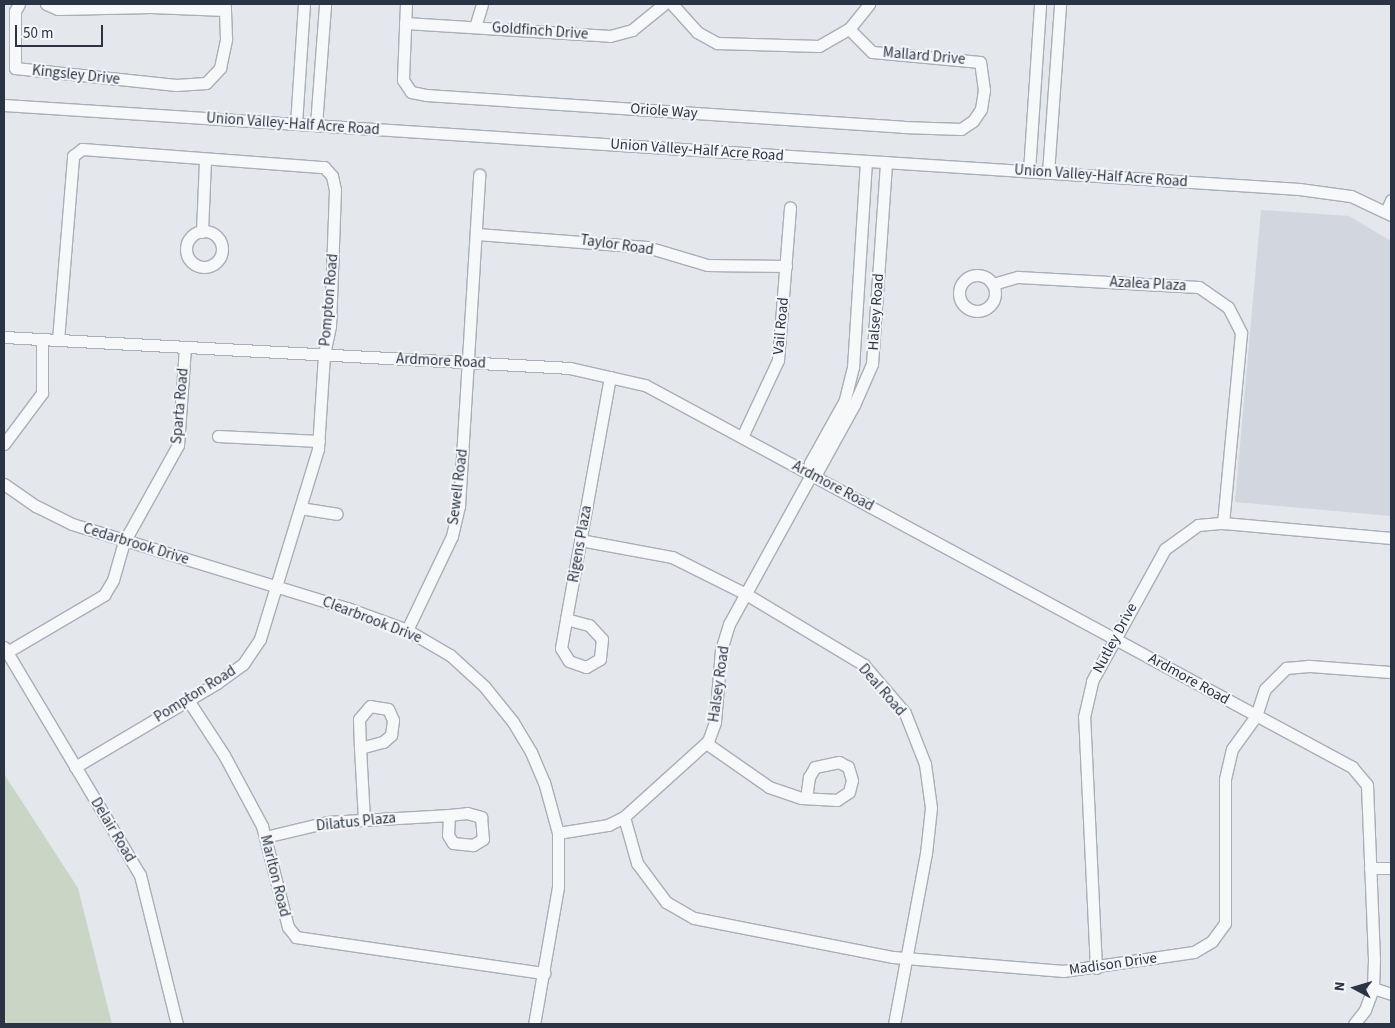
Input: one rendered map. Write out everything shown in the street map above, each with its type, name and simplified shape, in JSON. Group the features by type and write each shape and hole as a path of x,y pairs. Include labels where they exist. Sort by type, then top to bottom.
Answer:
{"street":[{"name":"Kingsley Drive","path":"19,4 15,11 16,68 143,82 206,84 220,68 226,39 225,7"},
{"path":"46,4 58,9 151,5 225,7"},
{"path":"296,124 304,4"},
{"path":"316,125 325,4"},
{"name":"Oriole Way","path":"406,4 404,80 411,92 426,95 961,129 973,121 981,109 984,90"},
{"path":"475,26 482,4"},
{"name":"Goldfinch Drive","path":"405,23 610,36 632,30 664,4"},
{"path":"672,4 697,32 717,43 819,46 848,29 869,4"},
{"path":"1029,171 1040,4"},
{"path":"1048,173 1060,4"},
{"name":"Mallard Drive","path":"848,29 872,52 980,62 984,90"},
{"path":"301,53 321,56"},
{"name":"Union Valley-Half Acre Road","path":"4,106 1299,189 1350,196 1389,214"},
{"name":"Pompton Road","path":"58,340 73,156 82,149 324,167 332,176 335,190 330,316 324,355 319,441 260,639 242,664 188,700 75,767"},
{"path":"202,232 205,159"},
{"name":"Halsey Road","path":"558,833 608,825 624,817 706,743 715,722 721,650 729,624 810,475 810,464 845,400 854,367 866,161"},
{"name":"Halsey Road","path":"810,475 817,472 850,414 872,364 886,162"},
{"name":"Sewell Road","path":"407,630 452,536 459,506 470,363 479,175"},
{"path":"1389,214 1391,200"},
{"name":"Vail Road","path":"742,437 778,360 790,207"},
{"name":"Taylor Road","path":"477,234 647,247 707,265 786,266"},
{"path":"861,253 871,258 880,253"},
{"name":"Azalea Plaza","path":"993,284 1018,277 1199,287 1228,307 1240,333 1222,524"},
{"name":"Ardmore Road","path":"4,337 570,368 645,385 1352,767 1367,785 1373,988 1365,1010 1354,1024"},
{"path":"4,444 42,393 42,339"},
{"name":"Sparta Road","path":"5,650 104,595 113,580 124,542 178,445 185,347"},
{"name":"Rigens Plaza","path":"566,619 610,377"},
{"path":"218,436 319,441"},
{"name":"Cedarbrook Drive","path":"4,485 36,506 72,524 124,542 276,586"},
{"path":"300,508 337,514"},
{"name":"Nutley Drive","path":"1096,968 1084,717 1092,682 1165,549 1198,525 1222,524 1391,538"},
{"name":"Deal Road","path":"580,540 672,558 746,594 864,665 905,713 925,764 931,808 926,853 894,1024"},
{"name":"Clearbrook Drive","path":"276,586 407,630 457,661 484,686 513,722 544,782 558,833 558,887 534,1024"},
{"path":"566,619 589,625 602,639 600,659 586,666 569,661 561,648 566,619"},
{"name":"Delair Road","path":"5,650 140,875 178,1024"},
{"name":"Madison Drive","path":"624,817 637,863 666,902 694,918 906,958 1063,971 1096,968 1194,952 1212,942 1225,923 1225,779 1232,749 1256,716 1265,688 1286,668 1309,666 1391,672"},
{"name":"Marlton Road","path":"188,700 224,755 265,837 288,927 296,937 544,973"},
{"path":"706,743 769,788 806,798"},
{"path":"360,748 364,820"},
{"name":"Dilatus Plaza","path":"265,837 328,822 449,814"},
{"path":"1370,868 1391,868"},
{"path":"1373,988 1391,994"}],"shaded area":[{"path":"1261,210 1349,216 1391,241 1391,516 1235,502"}],"green space":[{"path":"4,774 78,888 112,1024 4,1024"}]}
